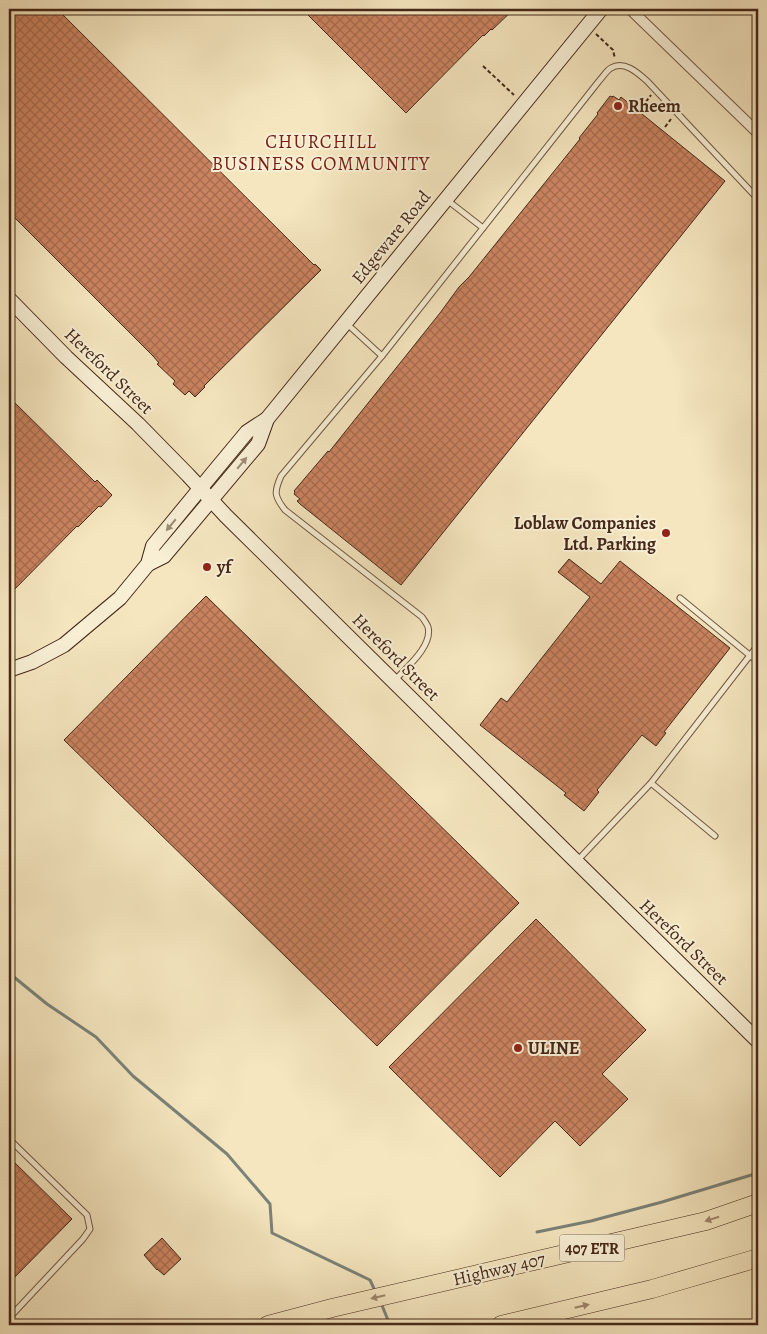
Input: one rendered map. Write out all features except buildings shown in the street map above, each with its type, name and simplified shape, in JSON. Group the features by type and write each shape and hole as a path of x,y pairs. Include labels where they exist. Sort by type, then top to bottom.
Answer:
{"highway":[{"name":"Highway 407","path":"268,1325 332,1308 706,1221 758,1203"},
{"path":"501,1325 652,1289 758,1258"}],"street":[{"name":"Edgeware Road","path":"9,670 32,662 64,645 120,598 148,564 153,546 247,432 267,419 601,9"},
{"path":"630,9 758,134"},
{"name":"Hereford Street","path":"9,299 66,357 138,424 211,501 758,1041"},
{"name":"Edgeware Road","path":"148,564 164,556 258,444 267,419"}],"lane":[{"path":"394,681 422,650 428,636 428,626 422,617 285,510 277,499 276,487 281,476 382,356 611,68 620,66 632,69 647,81 758,199"},
{"path":"446,199 483,228"},
{"path":"346,323 382,356"},
{"path":"680,598 758,662"},
{"path":"576,862 651,783 758,645"},
{"path":"651,783 715,836"},
{"path":"9,1139 87,1215 90,1229 83,1239 9,1318"}],"path":[{"path":"588,25 613,50 615,67"},
{"path":"483,66 524,104"},
{"path":"642,107 656,90"},
{"path":"665,127 676,112"}],"waterway":[{"path":"9,973 47,1004 96,1037 133,1076 227,1154 270,1204 272,1233 370,1280 376,1293"},
{"path":"537,1232 591,1221 758,1173"},
{"path":"381,1303 390,1325"}],"place":[{"name":"Rheem","path":"618,106"},
{"name":"Loblaw Companies Ltd. Parking","path":"666,533"},
{"name":"yf","path":"207,567"},
{"name":"ULINE","path":"518,1048"}],"district":[{"name":"CHURCHILL BUSINESS COMMUNITY","path":"321,152"}]}
